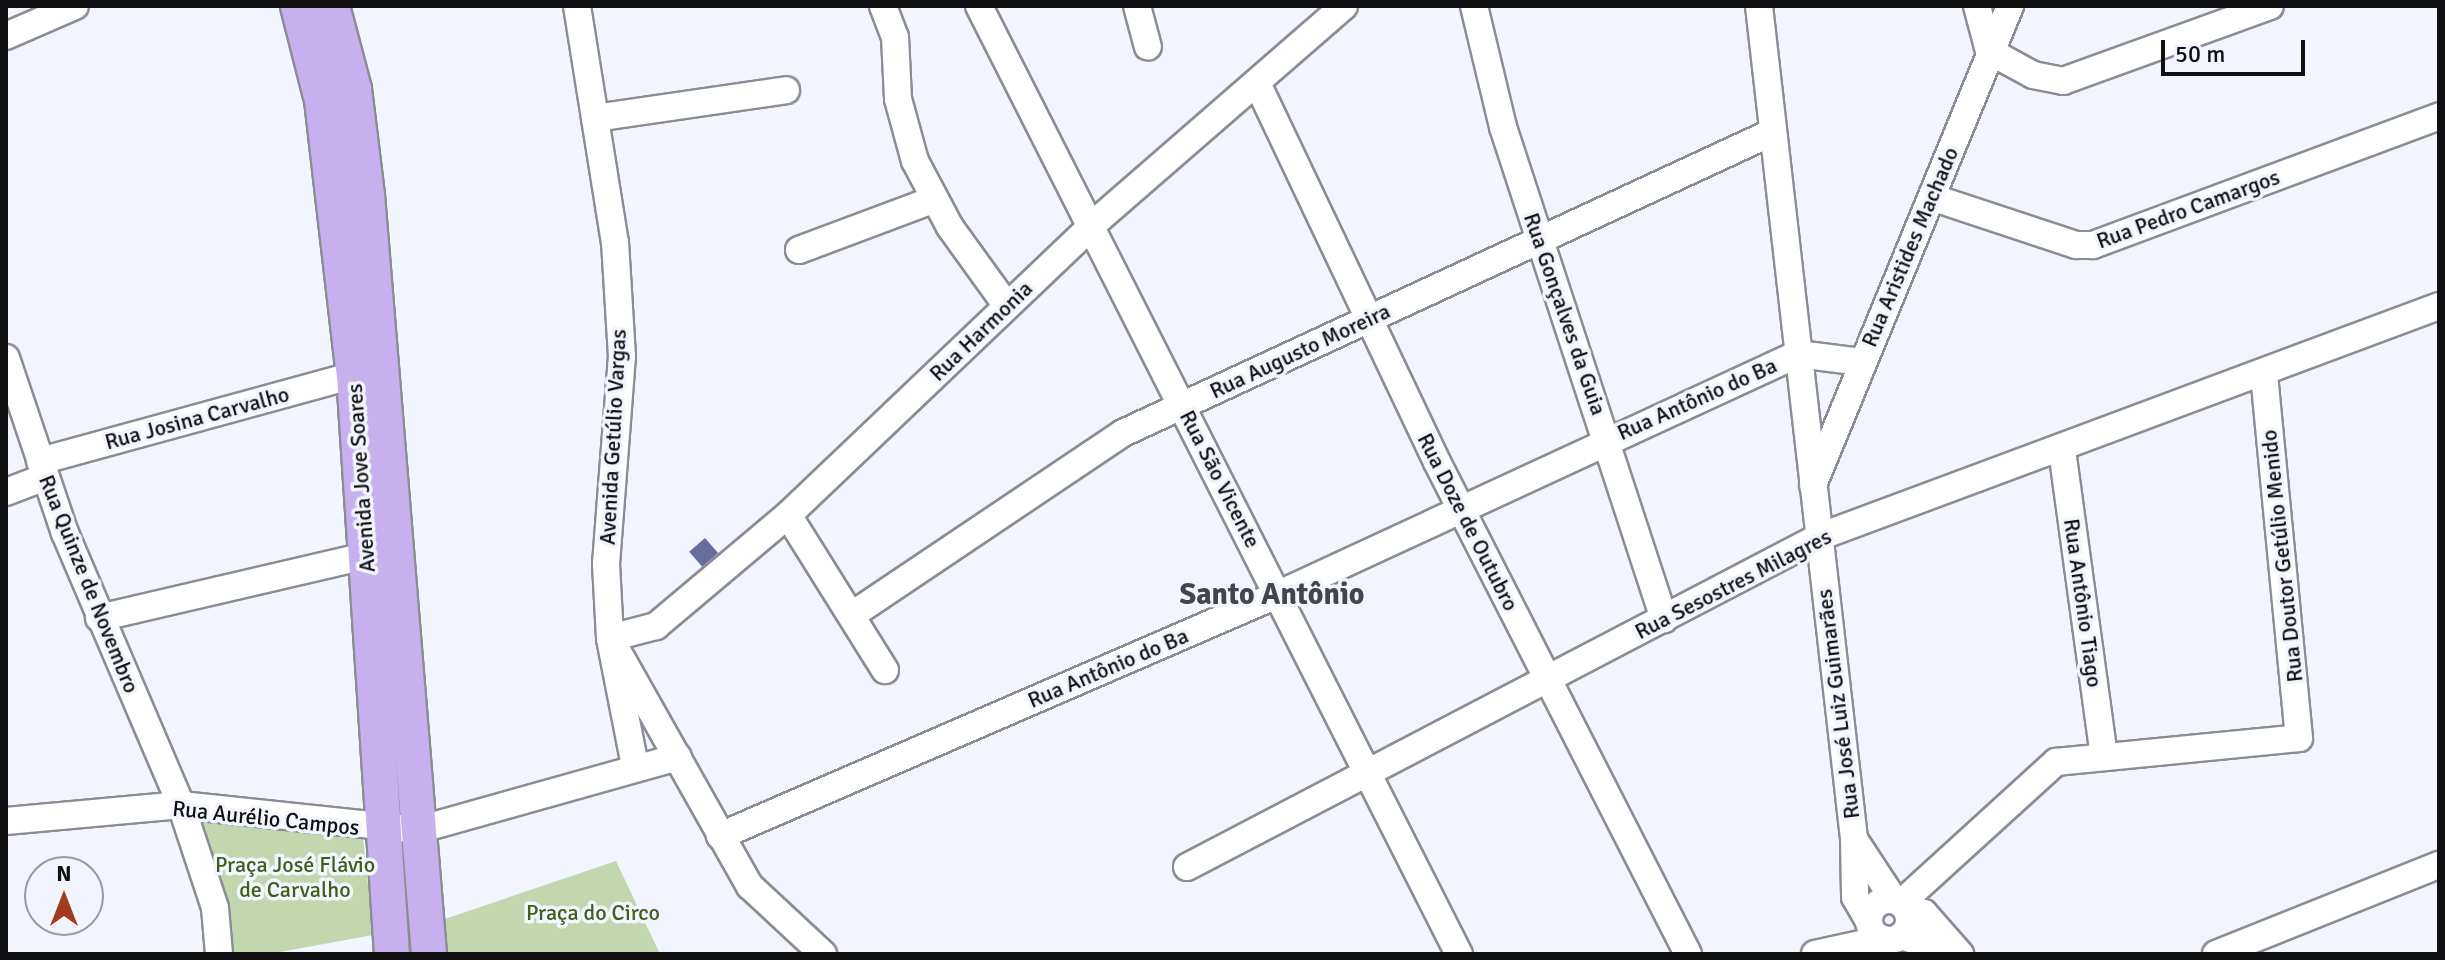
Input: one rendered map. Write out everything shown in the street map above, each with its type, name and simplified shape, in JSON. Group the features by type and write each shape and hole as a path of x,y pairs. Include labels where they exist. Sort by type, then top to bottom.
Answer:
{"main road":[{"name":"Avenida Jove Soares","path":"298,6 322,100 354,375 392,954"},
{"name":"Avenida Jove Soares","path":"332,6 354,89 367,195 429,954"}],"street":[{"path":"6,36 75,6"},
{"name":"Avenida Getúlio Vargas","path":"577,6 615,242 622,356 606,564 610,638 750,886 823,954"},
{"path":"883,6 895,37 898,99 915,161 933,200 1007,306"},
{"name":"Rua São Vicente","path":"979,6 1459,954"},
{"path":"1137,6 1148,47"},
{"name":"Rua Harmonia","path":"610,638 656,626 788,515 1091,226 1258,85 1344,6"},
{"name":"Rua Gonçalves da Guia","path":"1474,6 1539,240 1608,439 1664,619"},
{"name":"Rua José Luiz Guimarães","path":"1759,6 1854,838 1855,897 1884,932"},
{"path":"1977,6 1989,51 2033,75 2063,81 2270,6"},
{"name":"Rua Aristides Machado","path":"1812,489 1861,362 1934,198 1989,51 2010,6"},
{"name":"Rua Doze de Outubro","path":"1258,85 1462,510 1688,954"},
{"path":"595,118 786,90"},
{"name":"Rua Pedro Camargos","path":"1934,198 2076,245 2093,245 2439,116"},
{"name":"Rua Augusto Moreira","path":"852,615 1123,433 1773,132"},
{"path":"799,250 933,200"},
{"name":"Rua Sesostres Milagres","path":"1187,867 1369,777 1819,537 2264,375 2439,306"},
{"path":"1798,354 1861,362"},
{"name":"Rua Antônio do Ba","path":"720,836 1279,594 1608,439 1798,354"},
{"name":"Rua Quinze de Novembro","path":"6,358 42,469 99,618 181,805 215,908 219,954"},
{"name":"Rua Josina Carvalho","path":"6,492 42,469 354,375"},
{"name":"Rua Doutor Getúlio Menido","path":"2104,756 2299,738 2264,375"},
{"name":"Rua Antônio Tiago","path":"2062,450 2104,756"},
{"path":"788,515 885,670"},
{"path":"99,618 366,556"},
{"path":"610,638 635,766"},
{"path":"1900,903 2056,762 2104,756"},
{"path":"382,830 418,830 635,766 678,757"},
{"name":"Rua Aurélio Campos","path":"6,821 181,805 382,830"},
{"path":"1815,954 1909,924 1900,903 1854,838"},
{"path":"2216,954 2439,865"},
{"path":"1884,932 1877,903 1900,903 1924,913 1957,954"},
{"path":"1884,932 1957,954"}],"green space":[{"name":"Praça José Flávio de Carvalho","path":"186,797 362,828 373,935 269,954 215,954 226,910 223,886"},
{"name":"Praça do Circo","path":"616,861 660,954 448,954 442,920"}],"building":[{"path":"705,538 718,553 702,567 689,552"}],"district":[{"name":"Santo Antônio","path":"1272,595"}]}
